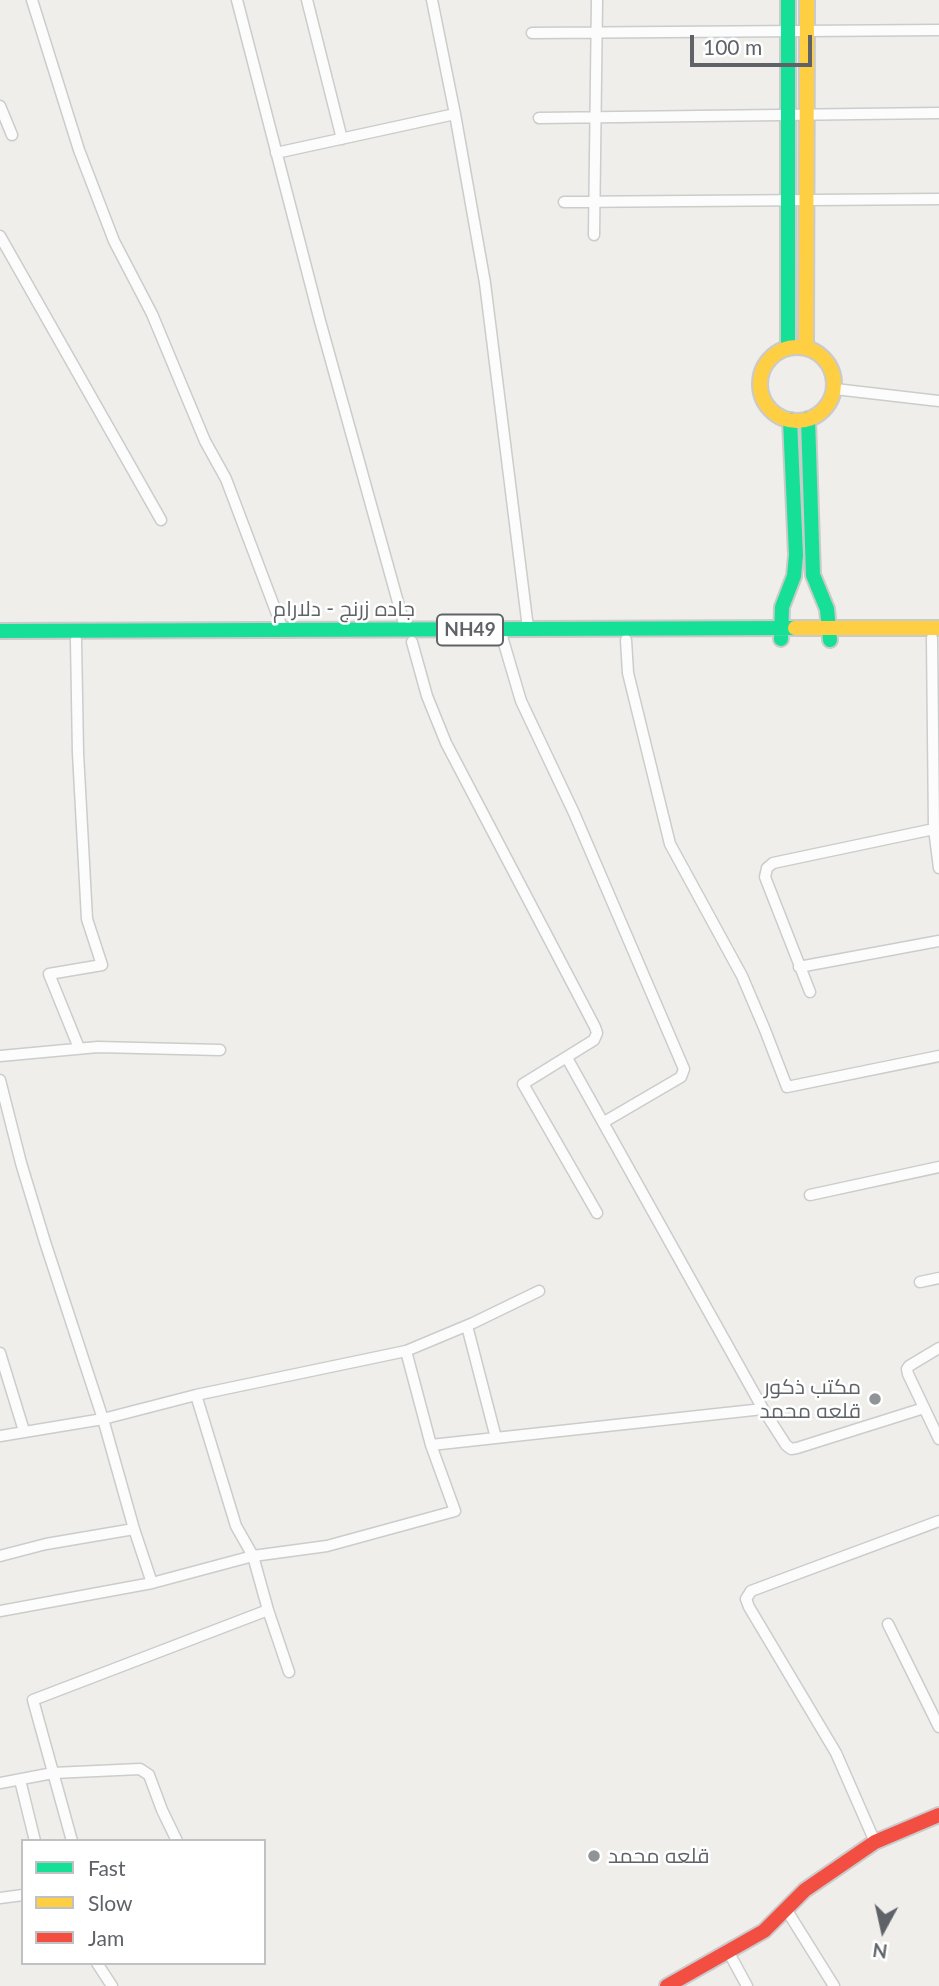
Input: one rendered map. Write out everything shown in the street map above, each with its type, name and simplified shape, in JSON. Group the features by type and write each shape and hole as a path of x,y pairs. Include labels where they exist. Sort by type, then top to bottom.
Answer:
{"main road":[{"path":"788,0 788,347"},
{"path":"806,347 807,0"},
{"path":"788,347 806,347 822,356 833,371 835,389 828,406 815,418 797,422 779,418 765,406 759,388 761,370 771,355 788,347"},
{"path":"808,419 813,575 827,609 829,634"},
{"path":"781,633 782,607 794,576 796,555 790,421"},
{"name":"جاده زرنج - دلارام","path":"502,635 528,628 937,635"},
{"name":"جاده زرنج - دلارام","path":"0,631 282,630 409,636"},
{"name":"جاده زرنج - دلارام","path":"0,641 502,635 626,640 781,633"},
{"path":"667,1986 764,1931 805,1890 875,1842 939,1815"}],"street":[{"path":"32,0 79,150 114,241 152,314 205,441 226,479 282,630"},
{"path":"237,0 320,321 428,696 446,743 597,1033 594,1040 523,1084 597,1213"},
{"path":"307,0 342,139"},
{"path":"432,0 485,284 528,628"},
{"path":"594,235 597,0"},
{"path":"532,33 939,30"},
{"path":"0,106 12,135"},
{"path":"539,118 939,113"},
{"path":"276,153 455,114"},
{"path":"564,202 939,199"},
{"path":"0,236 161,520"},
{"path":"835,389 939,401"},
{"path":"502,635 521,701 574,813 684,1069 681,1077 604,1122"},
{"path":"937,635 934,829 939,868"},
{"path":"76,640 78,753 87,919 102,965 49,974 79,1048"},
{"path":"626,640 628,673 670,844 742,976 787,1087 939,1056"},
{"path":"810,992 765,877 767,868 773,863 934,829"},
{"path":"799,967 939,940"},
{"path":"0,1056 98,1047 220,1050"},
{"path":"567,1058 786,1446 791,1449 924,1408"},
{"path":"0,1080 21,1163 152,1583"},
{"path":"810,1195 939,1167"},
{"path":"920,1282 939,1278"},
{"path":"0,1436 103,1419 196,1395 406,1351 467,1326 539,1291"},
{"path":"467,1326 496,1438"},
{"path":"939,1348 907,1369 939,1439"},
{"path":"0,1611 152,1583 253,1556 327,1545 455,1511 431,1445 406,1351"},
{"path":"0,1353 24,1431"},
{"path":"196,1395 236,1526 253,1556 289,1672"},
{"path":"431,1445 763,1409"},
{"path":"875,1842 836,1753 746,1599 751,1591 939,1521"},
{"path":"0,1556 46,1544 134,1529"},
{"path":"71,1839 33,1700 268,1610"},
{"path":"888,1623 939,1727"},
{"path":"0,1783 53,1773 140,1769 149,1775 176,1839"},
{"path":"20,1780 35,1839"},
{"path":"0,1898 21,1895"},
{"path":"786,1909 834,1986"},
{"path":"728,1951 747,1986"},
{"path":"98,1965 112,1986"}],"traffic: fast":[{"path":"788,0 788,347"},
{"path":"808,419 813,575 827,609 830,640"},
{"path":"781,639 782,607 794,576 796,555 790,420"},
{"path":"0,631 795,628"}],"traffic: slow":[{"path":"806,347 807,0"},
{"path":"790,347 804,347 818,353 828,363 834,384 832,398 818,415 804,421 790,421 776,415 766,405 760,391 760,377 766,363 776,353 790,347"},
{"path":"795,628 939,628"}],"traffic: jam":[{"path":"667,1986 764,1931 805,1890 875,1842 939,1815"}],"place":[{"name":"مکتب ذکور قلعه محمد","path":"875,1399"},
{"name":"قلعه محمد","path":"594,1856"}]}
